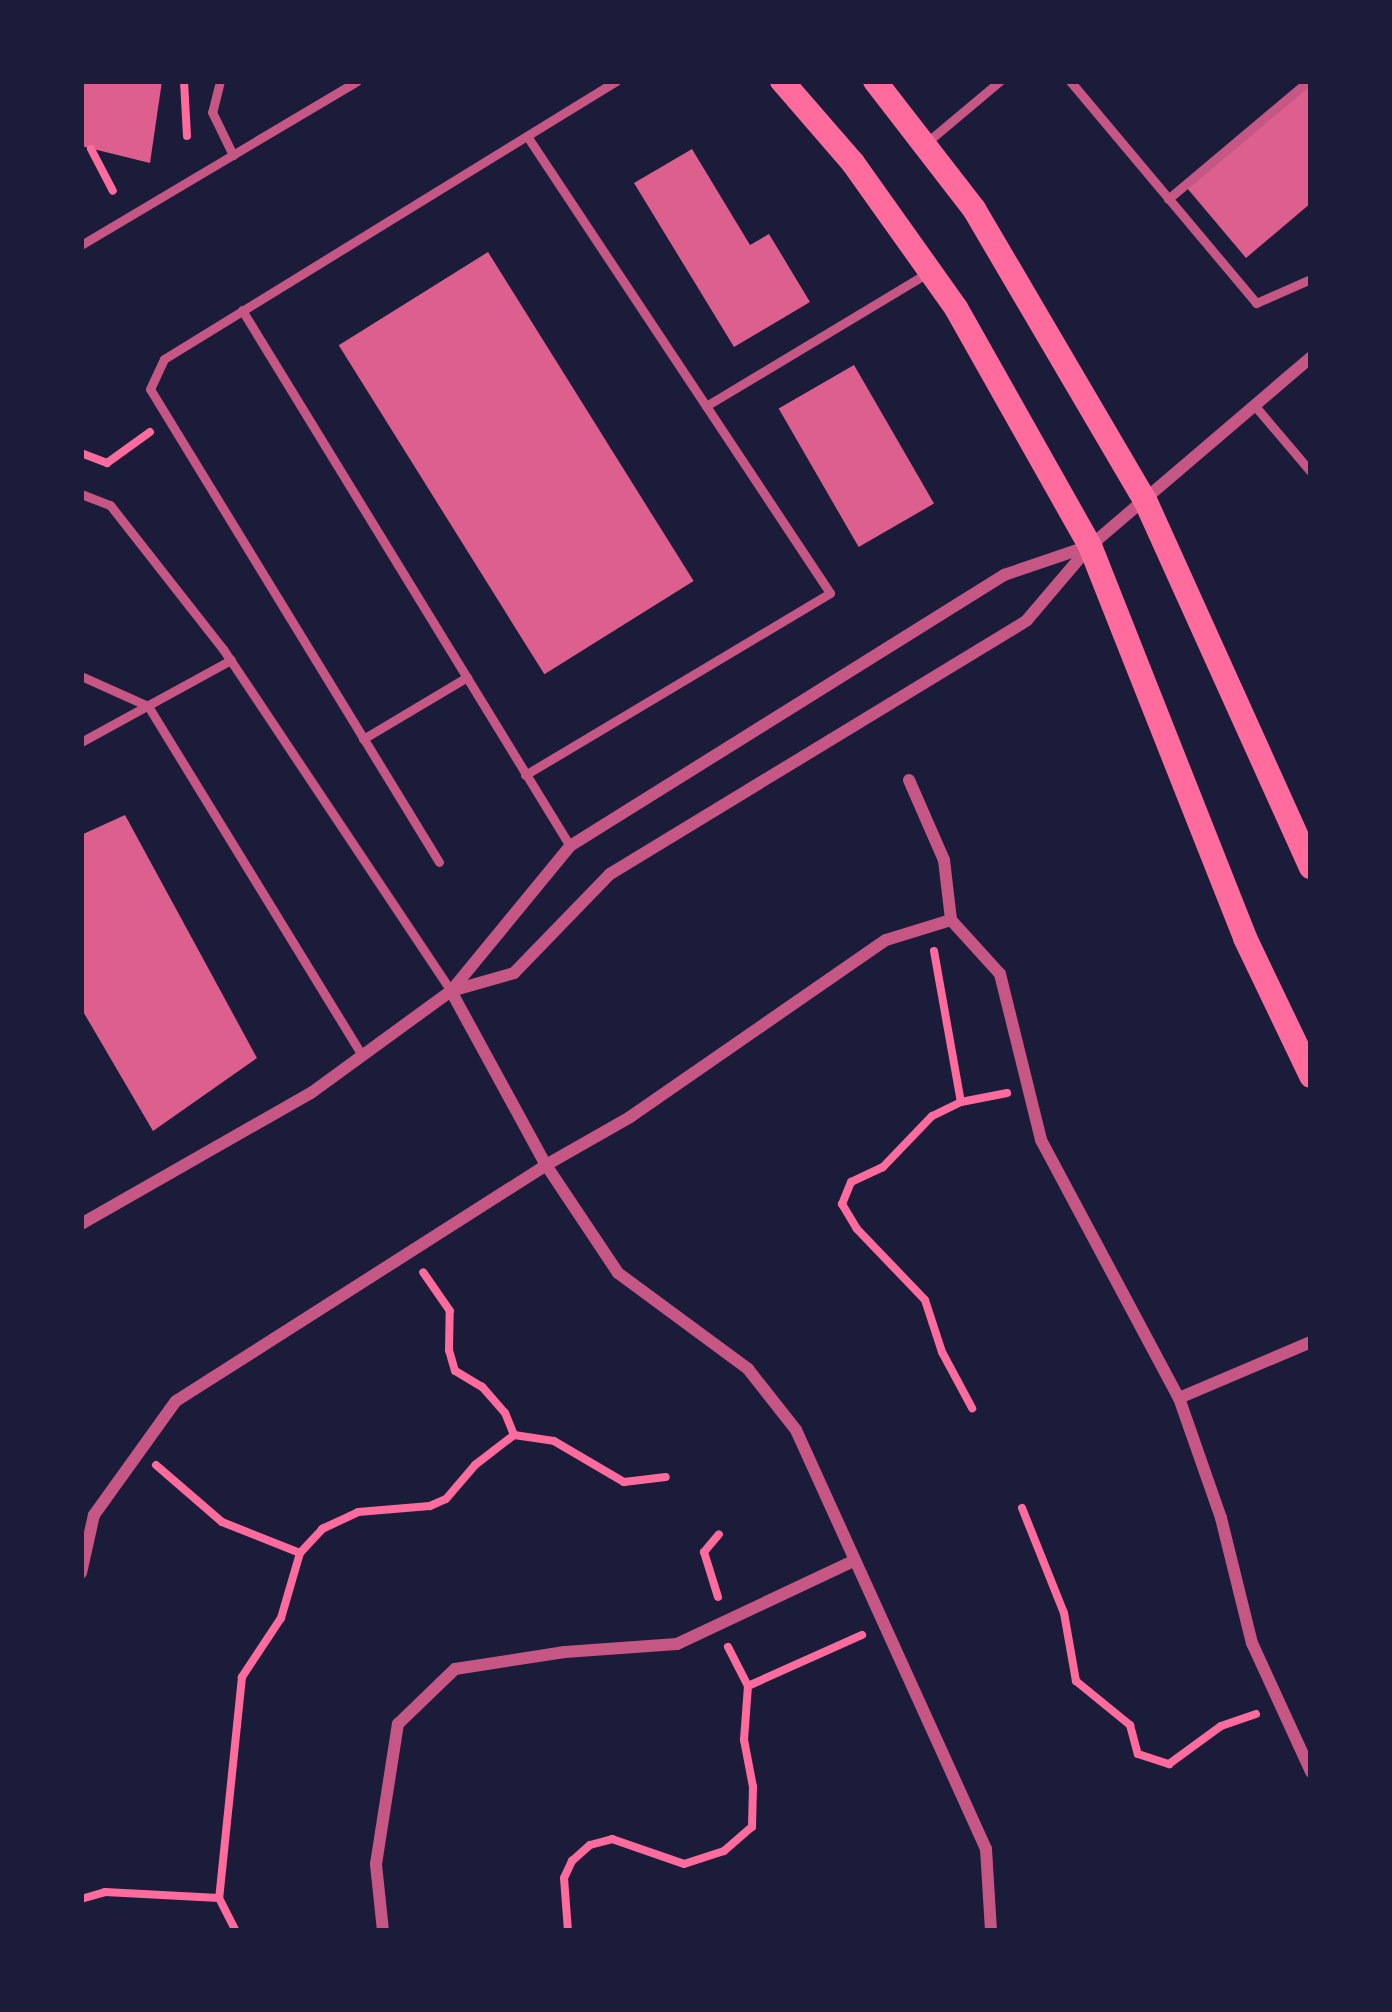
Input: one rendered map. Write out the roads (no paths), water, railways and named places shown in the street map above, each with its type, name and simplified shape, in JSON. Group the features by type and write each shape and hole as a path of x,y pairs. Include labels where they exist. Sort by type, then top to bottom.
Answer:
{"main road":[{"path":"782,81 853,163 930,271 1090,546 1244,938 1311,1076"},
{"path":"875,81 974,208 1145,500 1311,865"}],"street":[{"path":"451,991 514,973 610,874 1027,620 1090,546 1311,357"},
{"path":"81,1224 311,1093 451,991 571,846 1004,575 1090,546"},
{"path":"908,780 944,860 951,920 1000,974 1041,1140 1179,1398 1221,1518 1252,1643 1311,1772"},
{"path":"81,1573 94,1515 176,1401 546,1165 630,1117 886,940 951,920"},
{"path":"451,991 546,1165 617,1273 748,1369 796,1430 850,1562 986,1850 991,1931"},
{"path":"1179,1398 1311,1342"},
{"path":"382,1931 376,1864 398,1724 455,1669 565,1652 677,1644 850,1562"}],"lane":[{"path":"220,81 212,112 233,155"},
{"path":"81,245 357,81"},
{"path":"439,862 150,389 164,359 616,81"},
{"path":"924,144 1000,81"},
{"path":"1070,81 1256,303 1311,278"},
{"path":"1168,199 1308,81"},
{"path":"525,775 830,593 526,136"},
{"path":"706,406 930,271"},
{"path":"242,310 571,846"},
{"path":"1255,406 1311,472"},
{"path":"81,494 110,505 231,660 451,991"},
{"path":"81,742 231,660"},
{"path":"81,676 148,706 362,1055"},
{"path":"363,739 467,677"}]}
